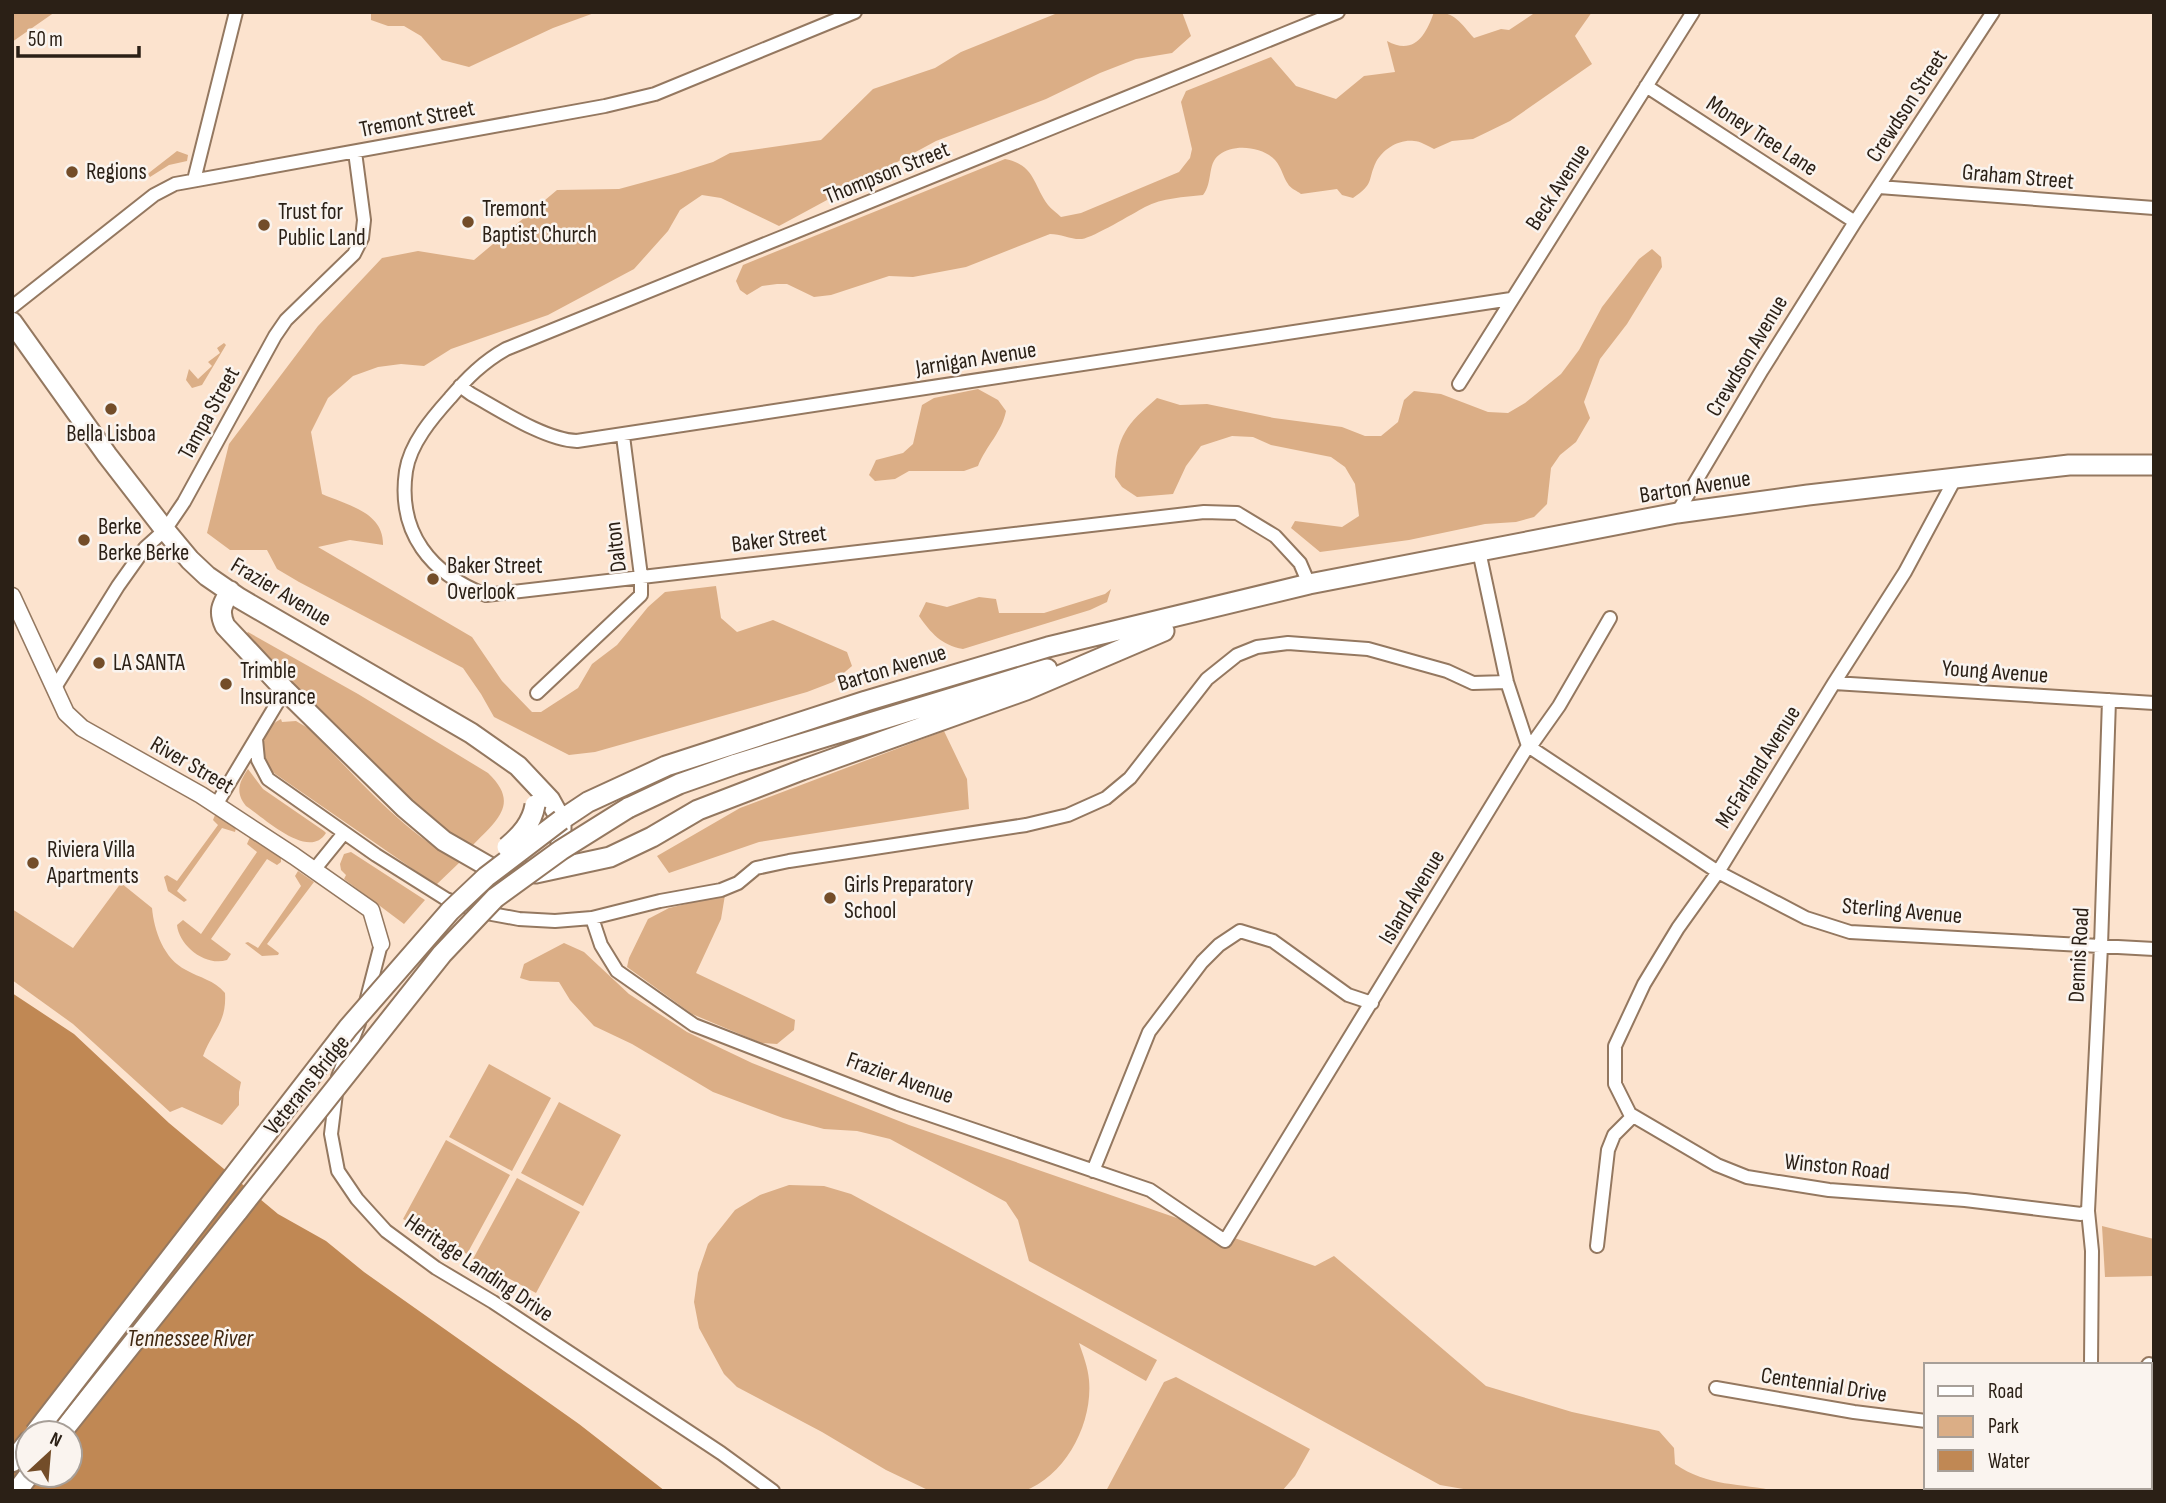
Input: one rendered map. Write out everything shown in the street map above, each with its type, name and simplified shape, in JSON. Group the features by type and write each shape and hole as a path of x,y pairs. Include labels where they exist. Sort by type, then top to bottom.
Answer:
{"main road":[{"name":"Frazier Avenue","path":"12,322 107,455 165,530 207,576 501,753 534,781 550,800 561,820"},
{"name":"Barton Avenue","path":"561,820 588,802 666,766 866,701 1048,647 1309,584 1677,513 2069,465 2154,465"},
{"path":"230,591 220,615 225,626 285,690 405,808 444,841 491,868 536,873 610,857 652,837 698,810 1026,690 1164,631"},
{"name":"Barton Avenue","path":"628,808 679,784 736,764 1164,631 1250,599"},
{"path":"348,1028 371,993 421,930 473,876 516,839 533,816 533,794 501,753"},
{"name":"Veterans Bridge","path":"72,1419 442,954 495,898 561,850 628,808"},
{"path":"561,820 561,850"},
{"name":"Veterans Bridge","path":"46,1419 348,1028 450,911 486,877 561,820"}],"street":[{"path":"194,180 236,12"},
{"name":"Tremont Street","path":"12,307 154,195 175,184 605,106 655,94 855,12"},
{"name":"Thompson Street","path":"460,386 485,360 506,349 1338,12"},
{"name":"Beck Avenue","path":"1459,384 1693,12"},
{"name":"Crewdson Street","path":"1855,222 1993,12"},
{"name":"Money Tree Lane","path":"1646,86 1855,222"},
{"name":"Tampa Street","path":"54,689 118,586 145,548 165,530 184,502 286,320 354,254 362,238 365,220 355,152"},
{"name":"Graham Street","path":"1879,187 2154,208"},
{"name":"Crewdson Avenue","path":"1677,513 1762,370 1855,222"},
{"name":"Jarnigan Avenue","path":"460,386 514,417 565,441 623,436 1511,299"},
{"name":"Baker Street","path":"460,386 436,413 418,440 406,470 406,507 419,546 443,573 463,586 485,595 1204,512 1237,513 1275,537 1300,563 1309,584"},
{"name":"Dalton","path":"537,693 641,596 641,576 623,436"},
{"name":"McFarland Avenue","path":"1633,1116 1615,1084 1615,1046 1644,984 1718,872 1905,572 1956,477"},
{"path":"1479,551 1507,681 1529,746"},
{"name":"River Street","path":"12,596 66,713 82,728 216,804 371,911 380,944"},
{"name":"Island Avenue","path":"1225,1241 1529,746 1559,705 1610,618"},
{"path":"256,739 258,760 268,779 344,833 446,899 481,912 519,919 555,921 592,918 660,901 721,891 738,883 757,868 778,863 1026,825 1068,815 1106,798 1130,778 1207,679 1237,655 1257,647 1288,643 1368,649 1447,671 1473,683 1507,681"},
{"name":"Young Avenue","path":"1834,682 2154,703"},
{"path":"216,804 285,690"},
{"name":"Dennis Road","path":"2091,1363 2092,1251 2088,1211 2101,946 2109,700"},
{"name":"Sterling Avenue","path":"1529,746 1718,872 1806,918 1850,932 2154,949"},
{"path":"314,870 344,833"},
{"name":"Frazier Avenue","path":"592,918 601,945 617,971 694,1026 898,1104 1150,1190 1225,1241"},
{"path":"1093,1171 1149,1031 1202,962 1240,930 1273,941 1348,995 1372,1003"},
{"name":"Heritage Landing Drive","path":"380,944 364,1009 338,1077 331,1134 338,1171 357,1199 386,1231 436,1268 493,1302 773,1491"},
{"path":"1597,1246 1608,1150 1614,1135 1633,1116"},
{"name":"Winston Road","path":"1633,1116 1717,1164 1747,1177 1829,1190 1965,1200 2081,1214 2088,1211"},
{"name":"Centennial Drive","path":"1716,1388 1854,1412 1924,1421"}],"green space":[{"path":"12,12 55,12 12,42"},
{"path":"371,12 597,12 553,28 469,67 442,60 421,36 404,26 388,26 371,20"},
{"path":"1060,12 1182,12 1191,36 1172,53 1136,59 1046,99 936,141 779,226 721,198 702,195 680,210 668,231 634,269 548,315 451,349 424,366 401,364 378,367 353,376 328,398 311,432 322,494 353,506 371,517 382,534 383,545 350,540 318,547 472,637 502,681 532,712 541,712 578,688 592,664 617,645 648,607 665,592 716,586 721,618 737,632 773,620 847,652 852,666 833,682 807,692 595,752 569,755 494,717 463,668 277,569 267,550 230,550 207,533 229,444 318,326 382,258 418,251 474,260 557,190 619,189 713,162 730,153 821,140 873,89 935,68 961,52"},
{"path":"1434,12 1453,16 1474,38 1501,29 1509,30 1536,12 1592,12 1575,36 1592,64 1510,121 1473,139 1452,141 1434,149 1414,141 1392,146 1376,162 1368,185 1353,198 1342,195 1337,189 1301,194 1289,185 1270,156 1248,148 1232,149 1215,159 1203,195 1173,198 1152,204 1082,239 1050,234 966,267 913,277 889,276 831,295 814,297 787,284 777,284 762,286 747,295 740,290 736,281 743,265 1005,159 1028,171 1048,205 1061,217 1081,213 1179,172 1190,158 1192,149 1181,102 1186,91 1271,57 1296,86 1336,99 1364,76 1395,72 1387,41 1405,46 1418,41"},
{"path":"177,151 188,155 187,161 169,165 150,177 150,172"},
{"path":"1652,249 1661,257 1662,267 1627,324 1600,359 1584,402 1590,418 1576,442 1560,455 1551,468 1547,504 1534,517 1409,540 1320,552 1291,528 1295,521 1342,527 1359,516 1355,484 1345,467 1331,457 1271,445 1253,437 1232,436 1201,446 1186,466 1173,494 1137,497 1122,487 1115,477 1118,451 1125,432 1157,398 1180,405 1207,404 1274,418 1342,427 1365,436 1381,436 1398,422 1404,400 1414,391 1441,394 1488,412 1508,413 1561,374 1579,350 1602,307 1639,259"},
{"path":"224,343 226,345 202,385 192,388 186,380 189,369 198,379 212,366 208,362 220,353 217,348"},
{"path":"978,389 998,400 1006,411 1001,426 978,466 964,471 909,471 895,479 875,481 869,475 876,460 903,453 913,444 922,405 934,398"},
{"path":"1111,589 1107,602 1090,610 963,649 949,645 937,637 919,616 926,602 947,607 979,597 996,599 999,613 1044,613 1105,594"},
{"path":"248,632 358,694 488,773 503,794 504,803 496,820 472,846 446,831 244,636"},
{"path":"281,719 282,722 296,721 308,728 398,818 418,835 460,862 436,885 271,771 264,757 263,742 268,729"},
{"path":"944,731 967,779 969,809 759,842 669,873 657,856 740,808"},
{"path":"248,769 263,789 326,833 318,840 298,840 246,806 240,797 240,788"},
{"path":"215,815 236,828 235,832 222,828 177,891 187,900 184,902 168,891 164,877 167,875 177,881 218,825 213,820"},
{"path":"250,837 281,858 281,862 277,865 267,859 211,939 231,954 227,960 202,958 188,947 177,925 183,920 201,934 257,852 247,844"},
{"path":"351,852 425,900 404,924 344,879 346,875 340,864 344,854"},
{"path":"298,871 314,882 267,944 279,953 278,955 262,956 245,943 258,948 301,886 295,876"},
{"path":"121,883 152,908 158,935 172,959 225,993 224,1012 203,1056 241,1082 239,1105 222,1125 182,1107 170,1112 73,1024 12,980 12,909 73,948"},
{"path":"725,895 721,919 696,973 795,1020 794,1030 777,1044 761,1043 692,1014 627,967 648,919 669,908"},
{"path":"564,943 584,952 629,994 687,1032 752,1063 909,1125 1315,1266 1334,1256 1486,1386 1572,1412 1659,1431 1674,1448 1675,1464 1687,1471 1712,1481 1777,1491 1475,1491 1440,1485 1029,1261 1018,1220 1006,1202 890,1139 857,1131 824,1129 783,1118 713,1092 632,1044 594,1026 570,1000 559,982 520,978 524,964"},
{"path":"489,1064 551,1098 512,1171 449,1137"},
{"path":"559,1102 621,1135 583,1206 521,1173"},
{"path":"446,1140 510,1175 467,1254 403,1219"},
{"path":"517,1178 580,1212 536,1293 473,1259"},
{"path":"789,1185 824,1186 851,1194 1157,1360 1146,1381 1079,1343 1089,1380 1086,1413 1074,1446 1052,1473 1039,1484 1024,1491 930,1491 886,1470 737,1387 724,1374 699,1328 694,1302 698,1273 708,1244 735,1210 760,1195"},
{"path":"2102,1226 2154,1239 2154,1276 2105,1277"},
{"path":"1176,1377 1310,1449 1295,1476 1282,1491 1106,1491 1164,1382"},
{"path":"2154,1386 2154,1491 2062,1491 2152,1489"}],"water":[{"name":"Tennessee River","path":"12,993 74,1034 169,1123 278,1214 326,1241 364,1272 579,1424 665,1491 12,1491"}],"place":[{"name":"Regions","path":"72,172"},
{"name":"Tremont Baptist Church","path":"468,222"},
{"name":"Trust for Public Land","path":"264,225"},
{"name":"Bella Lisboa","path":"111,409"},
{"name":"Berke Berke Berke","path":"84,540"},
{"name":"Baker Street Overlook","path":"433,579"},
{"name":"LA SANTA","path":"99,663"},
{"name":"Trimble Insurance","path":"226,684"},
{"name":"Riviera Villa Apartments","path":"33,863"},
{"name":"Girls Preparatory School","path":"830,898"}]}
